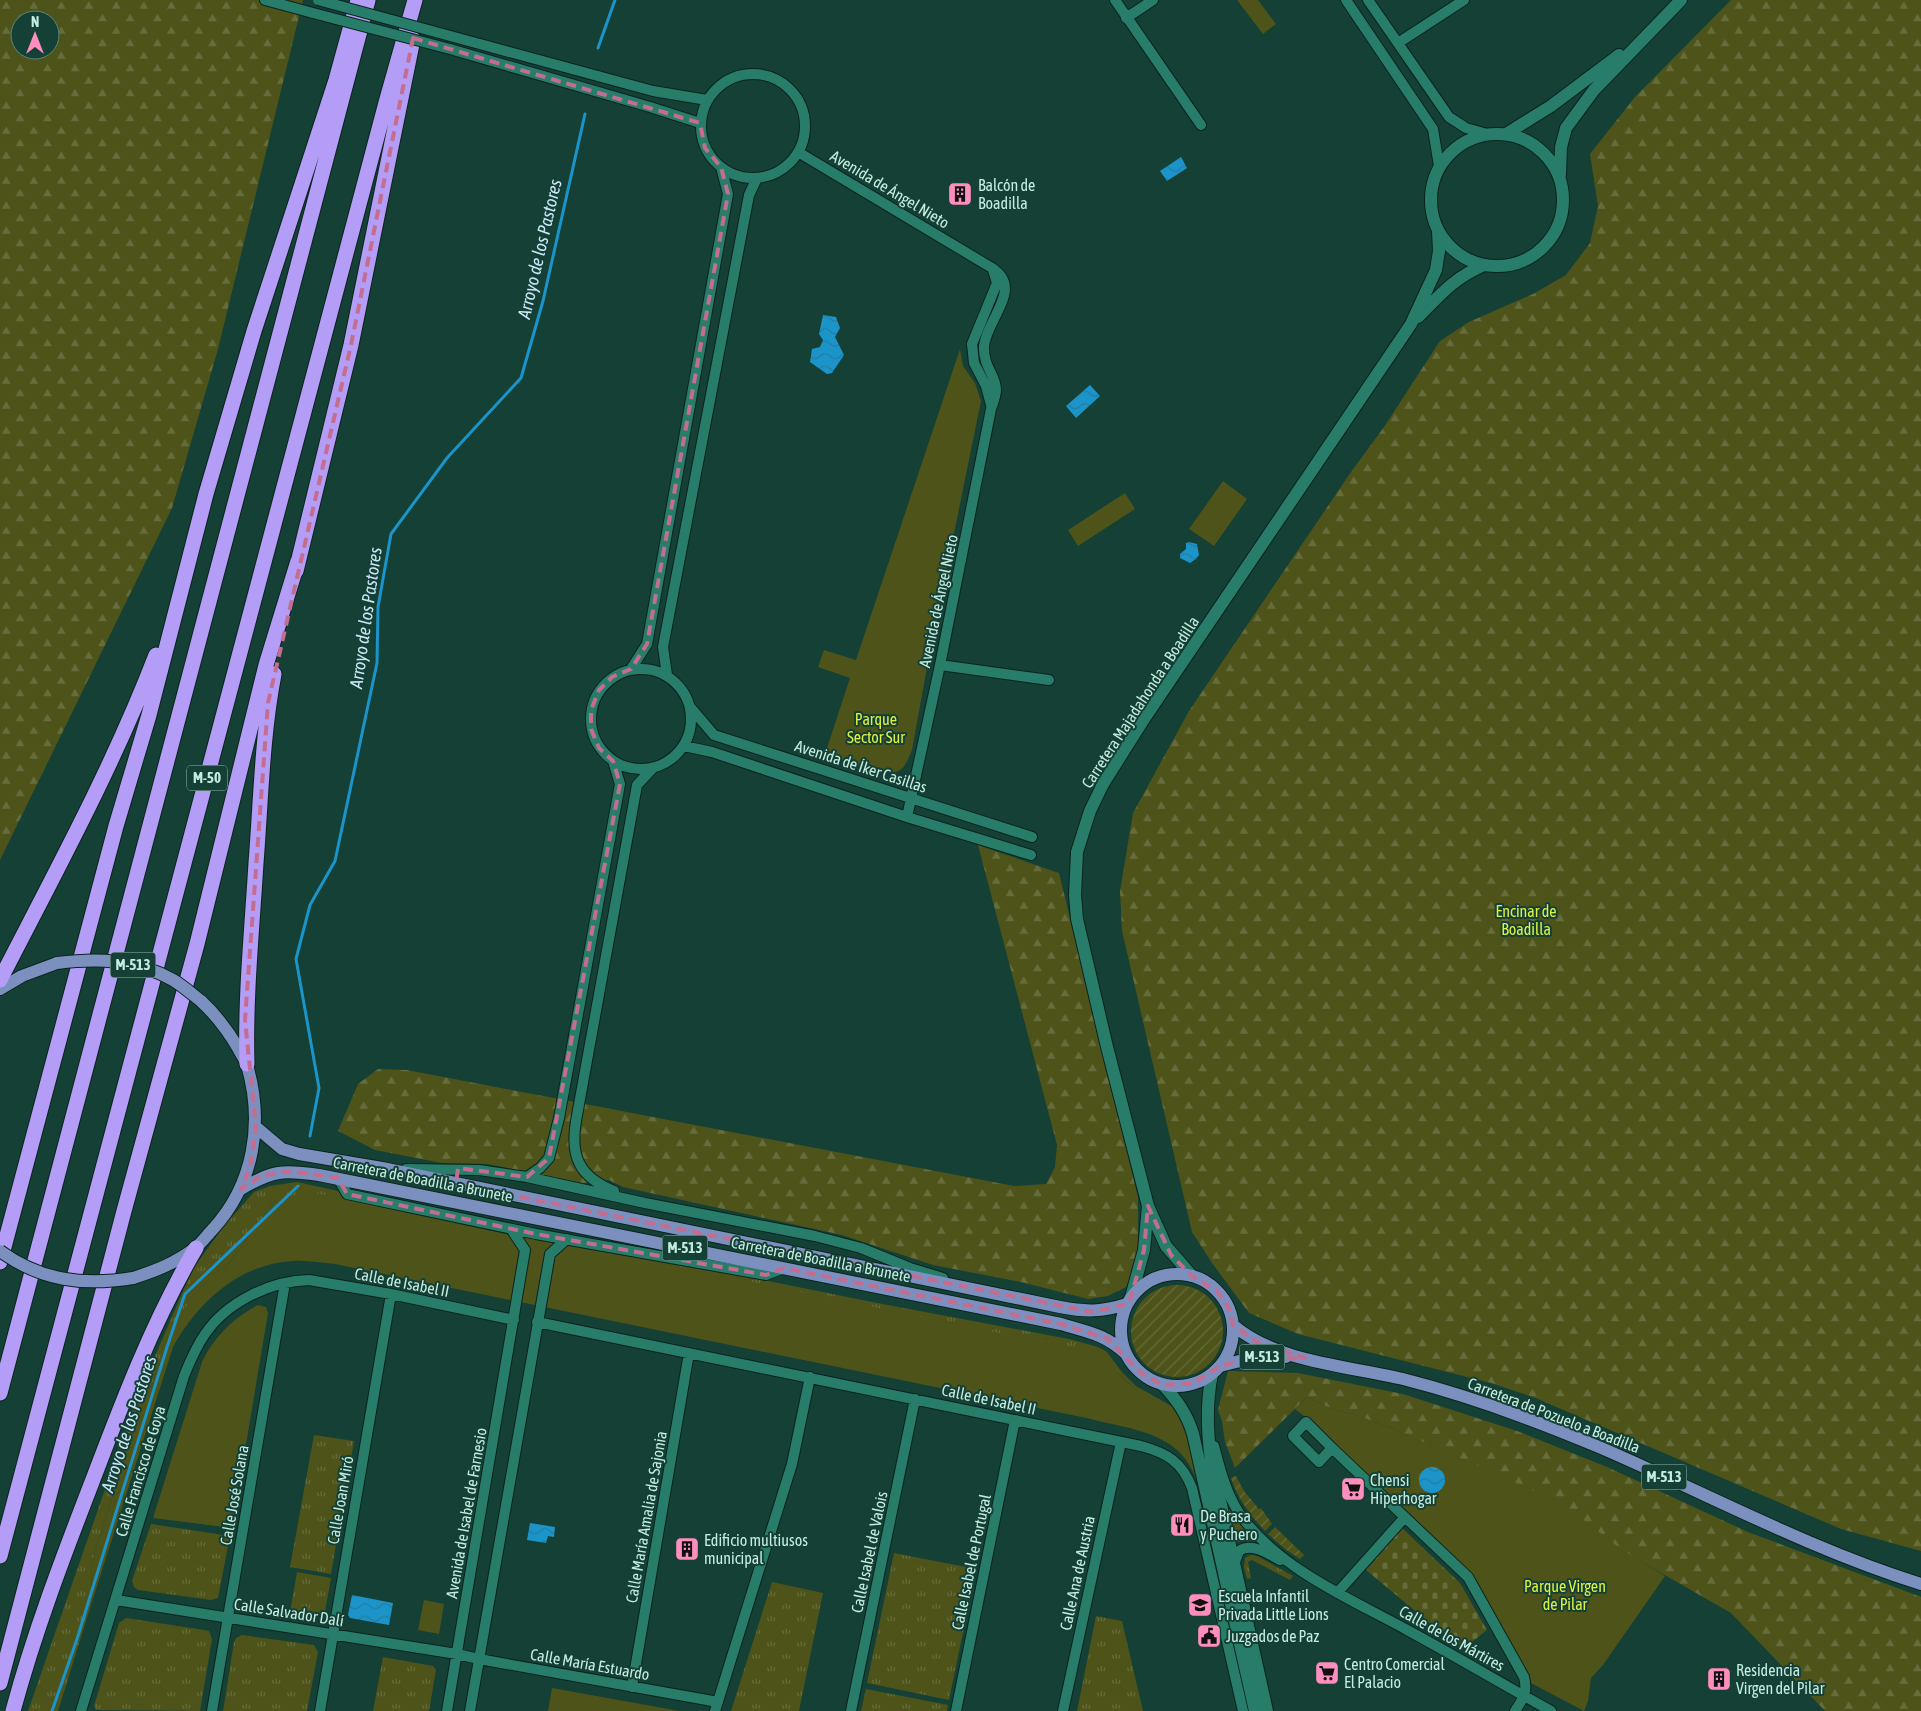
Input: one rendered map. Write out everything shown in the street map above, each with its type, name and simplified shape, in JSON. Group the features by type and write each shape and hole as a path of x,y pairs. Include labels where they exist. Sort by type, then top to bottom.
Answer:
{"highway":[{"path":"0,980 76,834 135,710 158,649 191,547 254,331 336,80 358,0"},
{"name":"M-50","path":"0,1393 368,0"},
{"name":"M-50","path":"0,1556 386,99 415,0"},
{"path":"247,1064 245,1020 268,703 298,561 351,345 421,0"},
{"path":"0,1262 113,836 161,668 191,547"},
{"path":"0,1683 124,1211 197,944 266,666 298,561"},
{"path":"13,1711 41,1624 122,1403 176,1282 196,1248"}],"main road":[{"name":"M-513","path":"0,989 22,976 57,963 89,959 132,964 173,980 201,1001 219,1018 247,1064 255,1103 256,1127 250,1167 241,1189 224,1217 196,1248 163,1268 133,1278 109,1282 56,1278 30,1270 0,1251"},
{"name":"Carretera de Boadilla a Brunete","path":"256,1127 282,1149 299,1154 382,1168 1011,1297 1092,1312 1113,1309 1129,1300"},
{"name":"Carretera de Boadilla a Brunete","path":"241,1189 262,1176 288,1171 338,1178 1061,1324 1100,1335 1125,1353"},
{"name":"M-513","path":"1173,1274 1192,1276 1209,1285 1223,1298 1231,1315 1230,1346 1216,1370 1203,1380 1189,1385 1164,1385 1141,1374 1125,1353 1120,1328 1129,1300 1145,1284 1154,1279 1173,1274"},
{"name":"Carretera de Pozuelo a Boadilla","path":"1232,1325 1259,1343 1305,1358 1403,1379 1518,1415 1599,1447 1796,1538 1867,1566 1921,1584"},
{"name":"Carretera de Pozuelo a Boadilla","path":"1216,1370 1246,1359 1270,1356 1305,1358"}],"street":[{"path":"267,0 450,49 700,123"},
{"path":"318,0 653,91 707,100"},
{"path":"1115,0 1201,125"},
{"path":"1126,18 1153,0"},
{"path":"1346,0 1432,129 1439,166"},
{"path":"1368,0 1449,117 1466,128 1486,134 1506,134 1524,139 1539,148 1551,162 1560,178"},
{"path":"1398,43 1464,0"},
{"path":"1486,134 1468,140 1452,151 1439,166 1433,181 1430,198 1432,215 1438,231 1450,246 1465,258 1484,265 1504,266 1523,260 1540,250 1553,235 1561,217 1563,197 1560,178 1561,147 1566,128 1594,90 1680,0"},
{"path":"1506,134 1551,106 1645,35"},
{"path":"631,669 647,644 728,194 720,167 705,148 700,123 707,100 718,87 732,78 748,74 764,74 780,80 792,91 801,105 805,120 804,137 798,152 788,165 773,174 757,178 738,176 720,167"},
{"name":"Avenida de Ángel Nieto","path":"798,152 992,268 1000,274 1005,282 1006,292 988,331 984,345 985,363 995,383 996,390 907,817"},
{"path":"667,675 663,647 749,195 757,178"},
{"name":"Carretera Majadahonda a Boadilla","path":"1192,1276 1166,1246 1148,1206 1107,1048 1077,919 1075,895 1079,845 1090,811 1103,784 1142,722 1411,324 1436,270 1439,251 1438,231"},
{"name":"Carretera Majadahonda a Boadilla","path":"1411,324 1453,281 1484,265"},
{"path":"940,665 1049,680"},
{"path":"645,1203 604,1187 585,1174 577,1161 573,1146 637,785 653,768 670,760 684,746 691,728 691,708 683,690 667,675 650,669 631,669 612,677 599,690 591,710 591,729 599,748 613,761 632,769 653,768"},
{"name":"Avenida de Íker Casillas","path":"691,708 714,735 1032,837"},
{"name":"Avenida de Íker Casillas","path":"684,746 712,752 907,817 1031,855"},
{"path":"527,1177 540,1168 549,1158 559,1118 620,784 613,761"},
{"path":"382,1168 479,1170 527,1177 645,1203 806,1234 861,1248 910,1268 1011,1297"},
{"path":"338,1178 347,1194 510,1229 766,1275 784,1268"},
{"name":"Carretera Majadahonda a Boadilla","path":"1129,1300 1144,1250 1148,1206"},
{"name":"Avenida de Isabel de Farnesio","path":"447,1711 525,1250 510,1229"},
{"path":"470,1711 550,1254 566,1240"},
{"name":"Calle de Isabel II","path":"284,1283 296,1280 309,1280 391,1294 514,1320"},
{"name":"Calle Francisco de Goya","path":"81,1711 192,1355 206,1333 229,1309 248,1297 284,1283"},
{"name":"Calle José Solana","path":"212,1711 284,1283"},
{"name":"Calle Joan Miró","path":"320,1711 391,1294"},
{"name":"Calle de Isabel II","path":"537,1322 1121,1442 1152,1449 1167,1455 1175,1461 1187,1476 1192,1488 1243,1711"},
{"name":"Calle María Amalia de Sajonia","path":"632,1687 689,1353"},
{"path":"1216,1370 1208,1408 1211,1460 1267,1711"},
{"path":"716,1707 792,1464 810,1377"},
{"path":"1164,1385 1186,1414 1193,1434 1256,1711"},
{"name":"Calle Isabel de Valois","path":"851,1711 915,1399"},
{"name":"Calle de los Mártires","path":"1208,1408 1215,1451 1232,1500 1240,1514 1273,1550 1301,1570 1338,1592 1551,1711"},
{"name":"Calle Isabel de Portugal","path":"956,1711 1016,1420"},
{"name":"Calle Ana de Austria","path":"1063,1711 1121,1442"},
{"path":"1332,1448 1468,1577 1527,1685 1525,1696 1516,1711"},
{"path":"1338,1592 1405,1517"},
{"name":"Calle de los Mártires","path":"1235,1562 1242,1548 1255,1548 1301,1570"},
{"name":"Calle Salvador Dalí","path":"116,1600 457,1654"},
{"name":"Calle María Estuardo","path":"457,1654 632,1687 716,1707"}],"highlighted area":[{"path":"413,38 700,123 705,148 721,167 728,194 647,644 631,669 612,677 599,690 591,710 591,729 599,748 613,761 620,784 549,1158 527,1177 458,1168 456,1184 1092,1312 1127,1304 1131,1297 1144,1250 1148,1206 1171,1255 1192,1276 1217,1291 1228,1306 1233,1325 1259,1343 1305,1358 1246,1359 1220,1366 1194,1383 1163,1385 1141,1373 1108,1339 1061,1324 784,1268 766,1275 536,1234 347,1194 338,1178 288,1171 261,1176 241,1189 250,1167 256,1127 245,1020 268,703 351,345"}],"green space":[{"path":"0,0 303,0 218,349 172,508 0,860"},
{"path":"1237,0 1258,0 1276,24 1263,34"},
{"name":"Encinar de Boadilla","path":"1731,0 1921,0 1921,1551 1841,1529 1533,1397 1491,1383 1298,1334 1249,1313 1192,1232 1122,931 1120,891 1133,813 1189,711 1351,472 1384,427 1440,341 1469,322 1533,294 1566,275 1590,243 1598,206 1590,154 1635,97"},
{"name":"Parque Sector Sur","path":"960,349 963,366 975,383 981,401 930,651 912,750 906,764 900,770 893,772 874,771 825,754 850,678 818,667 824,650 856,660"},
{"path":"1223,481 1247,499 1214,546 1189,529"},
{"path":"1125,493 1135,509 1078,546 1068,530"},
{"path":"978,845 1059,873 1138,1197 1138,1250 1132,1278 1126,1287 1108,1296 1088,1299 1021,1282 933,1265 842,1235 623,1187 609,1180 583,1183 487,1164 442,1163 375,1150 338,1131 358,1084 378,1069 407,1070 1014,1186 1046,1184 1055,1167 1057,1145"},
{"path":"297,1182 511,1229 872,1302 1069,1339 1098,1347 1107,1352 1121,1371 1136,1386 1173,1407 1183,1423 1190,1450 1181,1426 1165,1407 1139,1392 1115,1371 278,1197 226,1267 215,1273 159,1364 151,1388 138,1405 140,1410 95,1551 92,1566 91,1605 58,1711 28,1711 136,1400 195,1266 224,1226 254,1192 270,1186"},
{"path":"314,1193 1091,1352 1106,1361 1135,1388 1172,1412 1187,1439 1197,1479 1189,1463 1179,1451 1167,1442 1138,1430 1122,1426 335,1264 293,1261 255,1269 222,1288 195,1315 173,1347 91,1605 92,1566 95,1551 140,1410 138,1405 143,1392 151,1388 159,1364 190,1298 215,1273 226,1267 278,1197"},
{"path":"1177,1285 1195,1289 1209,1299 1219,1313 1223,1331 1219,1349 1209,1363 1195,1373 1177,1377 1159,1373 1145,1363 1135,1349 1131,1331 1135,1313 1145,1299 1159,1289"},
{"path":"258,1305 266,1307 268,1313 232,1528 153,1518 202,1362 218,1336 232,1322"},
{"path":"1228,1371 1298,1373 1403,1394 1517,1431 1607,1467 1748,1532 1921,1597 1921,1711 1825,1711 1731,1613 1621,1550 1433,1447 1391,1428 1353,1414 1332,1409 1307,1397 1235,1468 1225,1442 1222,1421 1218,1410"},
{"name":"Parque Virgen de Pilar","path":"1307,1397 1332,1409 1353,1414 1391,1428 1491,1471 1565,1506 1621,1549 1665,1576 1603,1665 1591,1678 1588,1701 1584,1711 1529,1682 1512,1645 1472,1576 1309,1420 1295,1409"},
{"path":"314,1435 354,1441 331,1574 290,1567"},
{"path":"1236,1476 1244,1491 1259,1509 1261,1508 1272,1524 1265,1531 1249,1513 1237,1493 1231,1478"},
{"path":"1227,1504 1239,1523 1254,1541 1235,1542"},
{"path":"151,1524 230,1536 218,1598 211,1600 138,1590 134,1587 132,1581"},
{"path":"1275,1527 1304,1555 1300,1559 1268,1534"},
{"path":"1402,1528 1460,1583 1487,1630 1462,1650 1366,1570"},
{"path":"894,1553 976,1569 949,1700 867,1683"},
{"path":"1250,1555 1257,1556 1293,1576 1290,1580 1252,1560 1248,1562 1251,1578 1247,1579 1244,1567 1245,1558"},
{"path":"297,1572 331,1578 325,1611 322,1615 290,1612"},
{"path":"772,1582 823,1593 799,1711 731,1711"},
{"path":"424,1600 444,1604 439,1634 418,1630"},
{"path":"1096,1616 1122,1621 1143,1711 1077,1711"},
{"path":"126,1618 209,1631 212,1639 200,1711 96,1710 94,1706 119,1623"},
{"path":"242,1635 314,1645 318,1652 307,1711 223,1711 234,1642 236,1638"},
{"path":"383,1657 433,1666 436,1670 429,1711 373,1711"},
{"path":"552,1688 674,1710 678,1711 548,1711"},
{"path":"866,1689 948,1705 947,1711 861,1711"}],"water":[{"path":"1181,157 1187,168 1167,181 1160,171"},
{"path":"823,315 836,317 840,328 835,337 844,355 832,373 827,374 810,362 812,349 820,347 823,340 819,334"},
{"path":"1090,385 1100,396 1076,418 1066,406"},
{"path":"1186,543 1197,544 1199,555 1190,563 1180,558 1180,554 1186,549"},
{"path":"1432,1467 1441,1471 1445,1480 1441,1489 1432,1493 1423,1489 1419,1480 1423,1471"},
{"path":"530,1523 555,1527 554,1537 548,1536 546,1543 527,1540"},
{"path":"352,1595 393,1603 389,1625 350,1618 348,1615"}],"waterway":[{"name":"Arroyo de los Pastores","path":"598,48 615,0"},
{"name":"Arroyo de los Pastores","path":"310,1136 319,1088 296,959 310,905 335,861 377,663 378,607 391,534 447,458 521,378 543,301 585,114"},
{"name":"Arroyo de los Pastores","path":"52,1711 77,1639 185,1294 298,1186"}],"place":[{"name":"Balcón de Boadilla","path":"960,194"},
{"name":"Chensi Hiperhogar","path":"1353,1489"},
{"name":"De Brasa y Puchero","path":"1182,1525"},
{"name":"Edificio multiusos municipal","path":"687,1549"},
{"name":"Escuela Infantil Privada Little Lions","path":"1200,1605"},
{"name":"Juzgados de Paz","path":"1209,1636"},
{"name":"Centro Comercial El Palacio","path":"1327,1673"},
{"name":"Residencia Virgen del Pilar","path":"1719,1679"}]}
